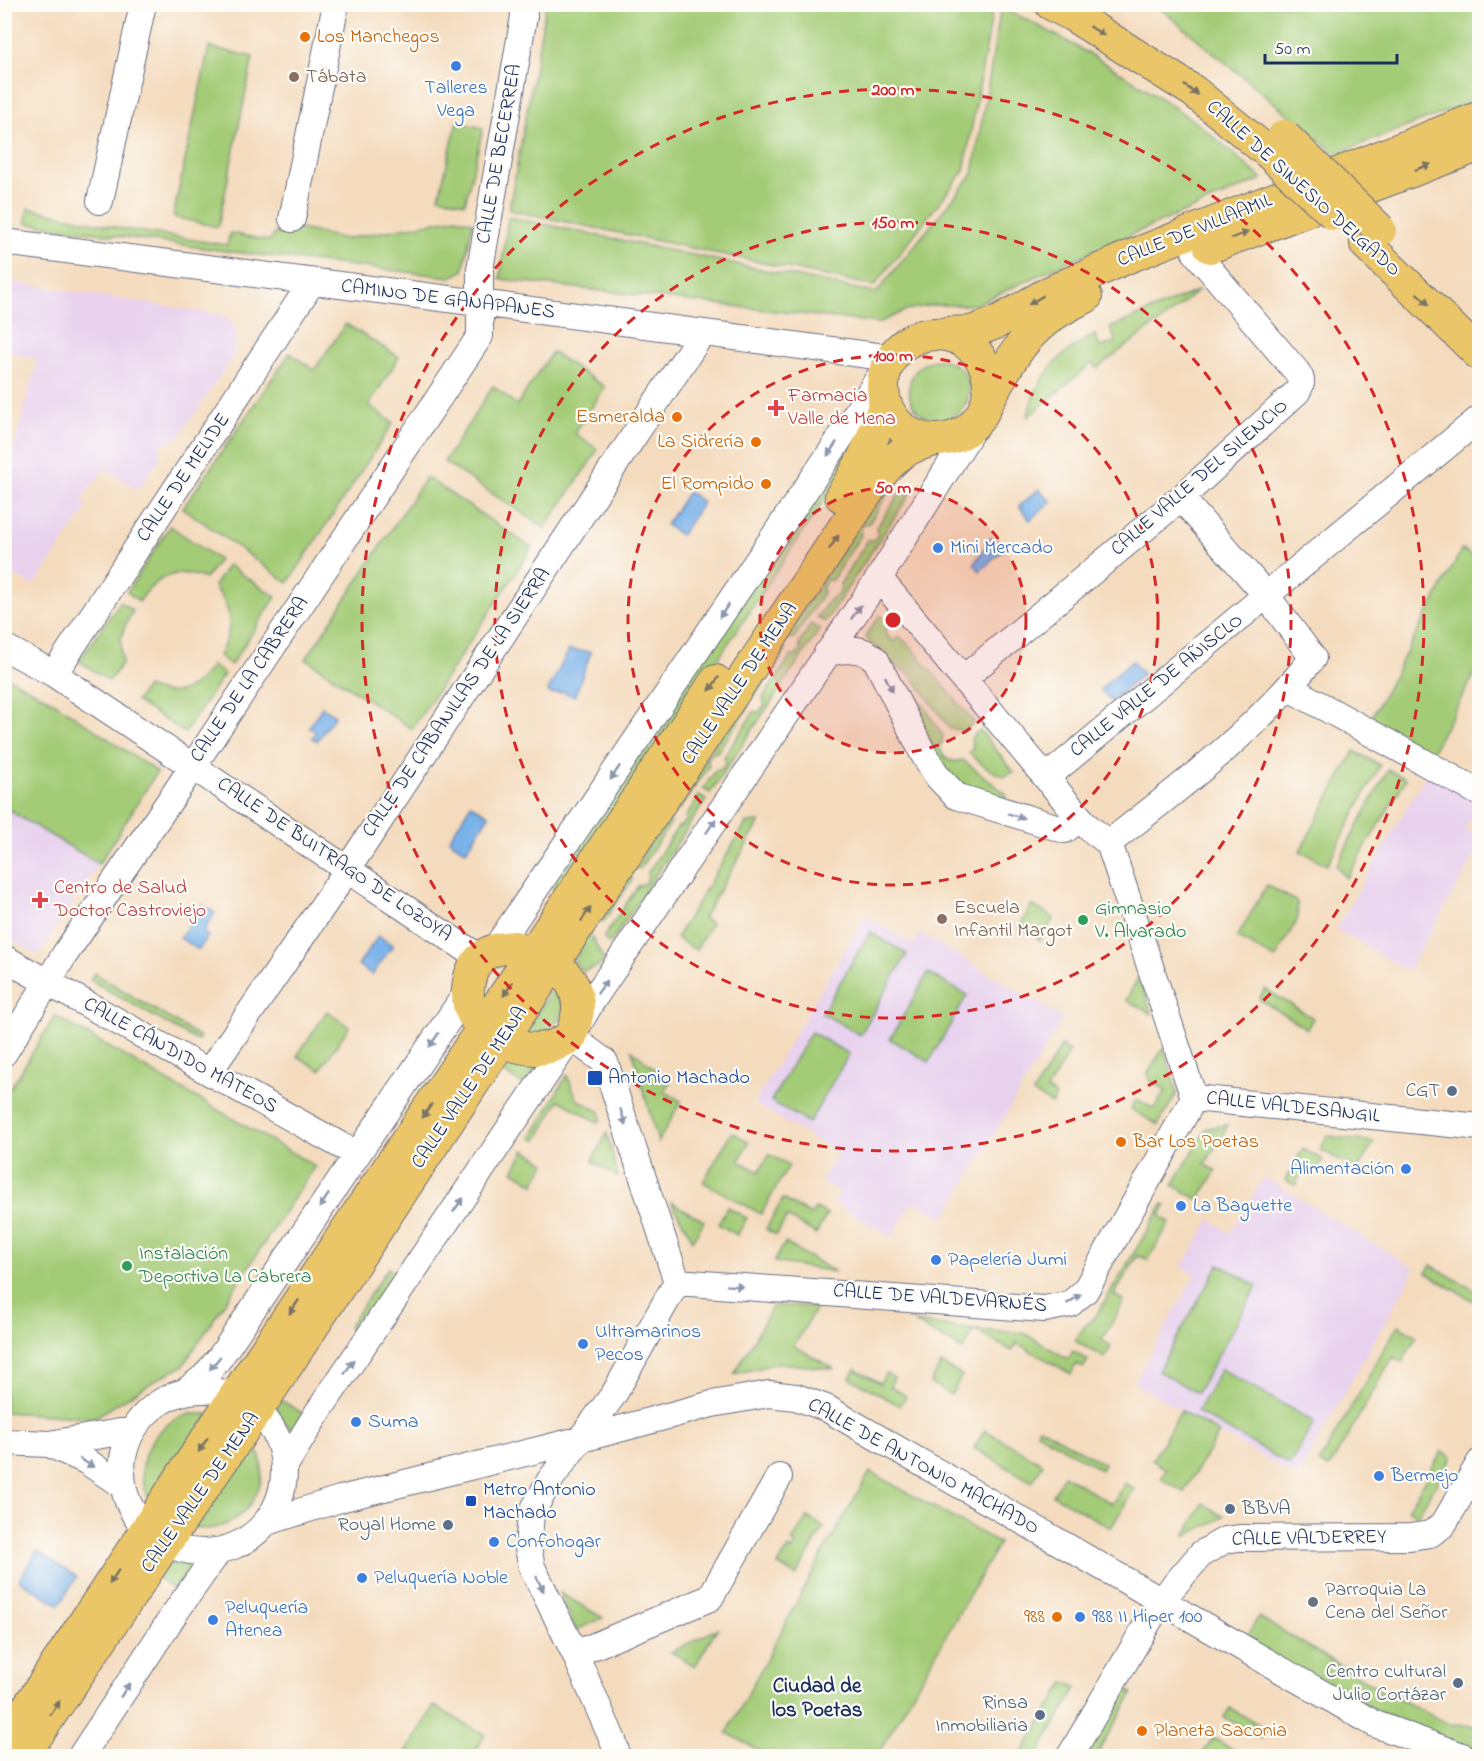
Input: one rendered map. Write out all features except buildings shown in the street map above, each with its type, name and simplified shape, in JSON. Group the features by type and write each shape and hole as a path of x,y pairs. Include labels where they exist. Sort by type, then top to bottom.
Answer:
{"main road":[{"name":"CALLE DE SINESIO DELGADO","path":"1051,4 1277,145"},
{"name":"CALLE DE SINESIO DELGADO","path":"1096,4 1190,64 1232,94 1277,145 1373,237 1479,325"},
{"name":"CALLE DE VILLAAMIL","path":"947,333 971,332 996,323 1048,293 1126,258 1479,117"},
{"name":"CALLE DE VILLAAMIL","path":"982,412 1020,345 1035,328 1069,304 1195,252 1479,146"},
{"name":"CALLE DE SINESIO DELGADO","path":"1373,237 1479,355"},
{"path":"947,333 962,339 981,357 988,372 990,392 982,412 956,436 935,440 913,435 892,418 885,402 883,385 889,362 895,352 916,337 947,333"},
{"name":"CALLE VALLE DE MENA","path":"4,1743 156,1536 543,957 861,467 875,435 885,402"},
{"name":"CALLE VALLE DE MENA","path":"543,957 875,481 898,454 916,445 935,440"},
{"path":"515,947 543,957 568,978 576,992 578,1010 571,1037 550,1047 531,1049 513,1047 492,1034 472,1014 467,992 469,981 488,954 515,947"},
{"name":"CALLE VALLE DE MENA","path":"23,1756 156,1536"}],"street":[{"path":"100,201 143,4"},
{"path":"292,219 336,4"},
{"name":"CALLE DE BECERREA","path":"480,303 480,269 524,16 523,4"},
{"name":"CAMINO DE GANAPANES","path":"4,242 702,333 889,362"},
{"name":"CALLE VALLE DEL SILENCIO","path":"964,678 1181,498 1297,392 1301,385 1301,378 1297,372 1195,252"},
{"name":"CALLE DE MELIDE","path":"54,674 312,282"},
{"name":"CALLE DE LA CABRERA","path":"4,1053 65,954 480,336 480,303"},
{"name":"CALLE DE CABANILLAS DE LA SIERRA","path":"209,1072 348,869 702,333"},
{"path":"488,954 802,495 889,362"},
{"path":"284,1467 316,1415 571,1037 592,1001 879,578 982,412"},
{"name":"CALLE VALLE DE AÑISCLO","path":"1047,777 1479,418"},
{"path":"879,578 1080,818 1109,843 1222,754 1289,688 1313,658 1266,595 1181,498"},
{"name":"CALLE DE BUITRAGO DE LOZOYA","path":"4,647 54,674 348,869 488,954"},
{"path":"828,653 860,650 868,652 876,660 924,755 938,777 956,796 1065,830 1080,818"},
{"path":"1289,688 1478,792"},
{"name":"CALLE VALDESANGIL","path":"1109,843 1194,1098 1479,1127"},
{"name":"CALLE CÁNDIDO MATEOS","path":"4,958 356,1154"},
{"path":"186,1391 209,1390 246,1403 273,1429 284,1467 283,1488 267,1522 255,1534 218,1552 191,1552 156,1536 136,1518 123,1486 122,1462 132,1430 143,1416 160,1402 186,1391 205,1376 221,1356 467,992"},
{"path":"571,1037 605,1062 677,1282 614,1394 550,1480 531,1514 528,1548 532,1567 575,1654 614,1743 617,1756"},
{"name":"CALLE DE VALDEVARNÉS","path":"677,1282 1044,1309 1070,1304 1085,1291 1194,1098"},
{"name":"CALLE DE ANTONIO MACHADO","path":"267,1522 340,1499 712,1404 768,1394 796,1397 826,1408 1375,1724 1461,1756"},
{"path":"4,1442 49,1444 132,1430"},
{"path":"49,1444 86,1461 123,1486"},
{"name":"CALLE VALDERREY","path":"1070,1756 1160,1602 1201,1554 1226,1540 1253,1537 1410,1537 1430,1534 1443,1525 1479,1462"},
{"name":"CALLE DE ANTONIO MACHADO","path":"284,1467 291,1485 340,1499"},
{"path":"575,1654 710,1598 779,1477"},
{"path":"81,1756 218,1552"}],"shaded area":[{"path":"4,281 222,315 233,322 237,335 232,358 179,437 161,444 160,458 138,490 104,468 81,501 88,506 34,585 5,572 5,482 37,360 5,349"},
{"path":"1427,773 1479,804 1465,829 1479,838 1479,849 1408,971 1336,929"},
{"name":"Centro de Salud Doctor Castroviejo","path":"5,808 99,864 38,955 5,936"},
{"path":"865,916 913,944 920,933 1063,1018 944,1219 913,1201 892,1237 834,1203 840,1193 821,1181 837,1153 754,1103"},
{"path":"1264,1177 1415,1269 1297,1477 1134,1383 1195,1275 1182,1267 1210,1220 1230,1233"}],"green space":[{"path":"979,4 992,14 964,171 874,286 509,210 546,5"},
{"path":"1156,5 1479,5 1479,99 1336,154"},
{"path":"1001,7 1074,45 1168,103 1209,133 1262,179 1069,261 975,305 933,305 906,310 879,323 500,279 508,217 876,293 973,174"},
{"path":"209,47 253,57 218,227 173,217"},
{"path":"457,122 483,128 465,203 439,197"},
{"path":"28,208 124,229 227,245 230,233 270,241 275,233 301,229 345,239 456,218 473,222 463,271 451,277 225,251 25,223"},
{"path":"1199,290 1158,324 1097,368 1092,363 1028,417 1031,403 1043,378 1051,367 1071,349 1095,335 1100,347 1116,342 1110,328"},
{"path":"346,324 399,357 369,405 393,423 288,583 183,508 290,353 314,370"},
{"path":"552,352 605,387 575,433 598,450 545,528 444,462 493,386 517,405"},
{"path":"933,360 945,360 956,365 964,373 969,390 967,402 956,415 945,420 933,420 922,415 914,407 909,396 909,384 914,373 922,365"},
{"path":"848,442 858,449 561,894 549,885"},
{"path":"892,474 896,481 869,523 864,524 860,530 861,535 832,580 827,580 823,586 823,593 794,638 788,639 783,646 786,651 756,695 750,696 746,702 748,708 717,752 712,753 707,760 709,766 679,810 673,811 669,817 671,823 640,868 635,868 631,875 632,880 604,921 598,923"},
{"path":"426,477 532,548 412,729 306,659"},
{"path":"907,485 914,488 825,622 817,617 831,598 837,596 841,588 840,584 868,540 874,540 878,534 876,528"},
{"path":"170,526 219,560 205,579 185,574 168,576 152,586 139,602 127,592"},
{"path":"1462,549 1479,559 1479,666 1431,753 1369,722"},
{"path":"228,565 276,597 231,665 219,656 227,637 229,620 225,604 214,586"},
{"path":"120,602 133,611 122,635 120,648 123,662 109,681 79,661"},
{"path":"880,615 892,624 884,631 893,642 899,636 911,647 974,722 964,732 950,729 915,680 905,671 887,662 868,640 866,636"},
{"path":"811,624 820,629 710,793 703,789 716,770 722,769 726,762 724,757 754,712 759,712 765,705 763,698 791,656 796,656 801,649 799,644"},
{"path":"212,666 224,674 185,733 136,701 147,687 167,693 191,687"},
{"path":"896,675 920,700 943,736 940,748 944,756 955,762 963,760 1006,794 1009,806 959,783 944,767"},
{"path":"5,676 52,701 157,772 99,864 5,808"},
{"path":"980,730 1014,772 1005,776 995,772 969,753 973,748 971,738"},
{"path":"1354,751 1380,765 1327,865 1300,851"},
{"path":"1388,770 1406,779 1347,878 1336,866"},
{"path":"699,796 706,800 611,942 607,942 604,937 638,886 646,883 647,874 678,827 682,826 687,819 686,816"},
{"path":"760,822 703,918 711,923 696,950 676,938 746,823"},
{"path":"1267,885 1297,902 1298,918 1275,959 1237,937"},
{"path":"1032,905 1054,918 1040,940 1019,927"},
{"path":"870,932 907,954 860,1035 822,1013"},
{"path":"588,934 604,960 601,965 584,971 574,961"},
{"path":"94,973 200,1037 197,1041 90,980"},
{"path":"928,973 967,995 929,1062 890,1039"},
{"path":"1139,976 1152,1014 1126,1000"},
{"path":"556,984 563,1007 558,1020 542,1033 523,1033"},
{"path":"1265,989 1313,1018 1307,1029 1259,999"},
{"path":"327,1011 349,1027 320,1070 297,1056"},
{"name":"Instalación Deportiva La Cabrera","path":"55,1016 315,1166 183,1366 94,1418 5,1412 5,1097"},
{"path":"811,1032 849,1054 809,1123 771,1101"},
{"path":"1061,1046 1070,1051 1047,1089 1056,1096 1052,1104 1033,1093"},
{"path":"1164,1047 1177,1093 1158,1125 1131,1109 1138,1100 1154,1109 1166,1090 1149,1080 1148,1073"},
{"path":"632,1050 670,1082 664,1091 681,1101 658,1142"},
{"path":"503,1062 539,1065 525,1086 498,1069"},
{"path":"567,1075 577,1099 600,1112 599,1123 559,1100 537,1140 531,1138"},
{"path":"1228,1125 1205,1164 1216,1171 1199,1200 1173,1185 1207,1128"},
{"path":"732,1132 749,1142 739,1161 759,1172 769,1154 789,1165 761,1214 703,1182"},
{"path":"607,1133 618,1177 592,1161"},
{"path":"1327,1136 1374,1142 1358,1169 1320,1150"},
{"path":"1303,1149 1323,1160 1318,1169 1307,1164 1295,1185 1285,1180"},
{"path":"525,1150 546,1163 534,1184 513,1171"},
{"path":"783,1199 811,1215 816,1208 827,1214 816,1234 787,1217 776,1235 766,1229"},
{"path":"671,1202 704,1221 693,1240"},
{"path":"1163,1204 1166,1205 1160,1216 1170,1222 1148,1260 1138,1255 1114,1295 1124,1301 1102,1340 1111,1346 1105,1358 1075,1341 1084,1327 1098,1313"},
{"path":"727,1207 747,1218 737,1235 718,1224"},
{"path":"785,1243 835,1272 774,1262"},
{"path":"1219,1264 1257,1286 1197,1393 1158,1371"},
{"path":"1431,1265 1479,1293 1475,1302 1426,1273"},
{"path":"388,1268 394,1272 354,1331 348,1327"},
{"path":"773,1306 817,1306 794,1346 834,1369 779,1363 734,1374"},
{"path":"914,1322 974,1330 963,1350"},
{"path":"1398,1325 1417,1336 1402,1362 1393,1357 1329,1468 1319,1463"},
{"path":"974,1330 1024,1333 1068,1359 1073,1351 1088,1360 1083,1368 1076,1364 1071,1374 1017,1343 1012,1351"},
{"path":"941,1364 962,1375 951,1395 930,1383"},
{"path":"855,1369 880,1383 886,1373 894,1378 890,1386 906,1396 900,1406 850,1378"},
{"path":"1221,1369 1314,1422 1290,1465 1197,1412"},
{"path":"277,1398 304,1414 296,1428 291,1429 281,1419 277,1408"},
{"path":"1181,1411 1219,1433 1184,1492 1161,1479 1166,1469 1152,1460"},
{"path":"190,1414 209,1414 151,1502 142,1474 148,1448 165,1426"},
{"path":"1039,1427 1104,1464 1101,1470 1037,1432"},
{"path":"985,1430 1043,1464 1032,1482 974,1448"},
{"path":"250,1440 259,1455 262,1471 259,1487 252,1502 241,1515 227,1524 210,1528 193,1527"},
{"path":"1442,1451 1452,1457 1417,1516 1408,1509"},
{"path":"870,1472 999,1543 877,1756 769,1756 727,1733 824,1551"},
{"path":"1064,1475 1112,1504 1125,1483 1134,1489 1111,1528 1053,1495"},
{"path":"1203,1503 1224,1517 1185,1536"},
{"path":"807,1517 824,1527 796,1576 778,1565 788,1548 792,1551 796,1544 792,1542"},
{"path":"180,1563 190,1569 176,1591 157,1578 168,1564"},
{"path":"560,1593 603,1618 576,1630"},
{"path":"1259,1617 1386,1693 1451,1725 1479,1726 1479,1754 1463,1753 1241,1644"},
{"path":"717,1629 695,1666 671,1652"},
{"path":"1065,1682 1077,1687 1037,1756 1020,1756"},
{"path":"1125,1689 1133,1693 1096,1756 1086,1756"},
{"path":"434,1706 485,1735 473,1756 404,1756"},
{"path":"1230,1708 1268,1730 1262,1739 1224,1717"},
{"path":"1213,1738 1244,1756 1201,1756"}],"water":[{"path":"1039,489 1051,502 1030,520 1019,506"},
{"path":"688,492 703,502 681,535 666,525"},
{"path":"991,538 1006,547 980,571 974,564"},
{"path":"569,650 591,652 576,693 574,696 563,692 551,694 548,691"},
{"path":"1132,661 1143,674 1111,701 1100,689"},
{"path":"322,707 335,715 317,741 312,738 316,732 309,727"},
{"path":"471,804 489,815 466,851 449,840"},
{"path":"202,905 215,913 203,932 208,936 199,950 180,938"},
{"path":"378,936 393,945 372,975 358,965"},
{"path":"37,1551 77,1577 59,1605 19,1580"}],"place":[{"name":"Los Manchegos","path":"305,37"},
{"name":"Talleres Vega","path":"456,66"},
{"name":"Tábata","path":"294,77"},
{"name":"Farmacia Valle de Mena","path":"776,408"},
{"name":"Esmeralda","path":"677,417"},
{"name":"La Sidrería","path":"756,442"},
{"name":"El Rompido","path":"766,484"},
{"name":"Mini Mercado","path":"938,548"},
{"name":"Centro de Salud Doctor Castroviejo","path":"40,900"},
{"name":"Escuela Infantil Margot","path":"942,919"},
{"name":"Gimnasio V. Alvarado","path":"1083,920"},
{"name":"Antonio Machado","path":"595,1078"},
{"name":"CGT","path":"1452,1091"},
{"name":"Bar Los Poetas","path":"1121,1142"},
{"name":"Alimentación","path":"1406,1169"},
{"name":"La Baguette","path":"1181,1206"},
{"name":"Papelería Jumi","path":"936,1260"},
{"name":"Instalación Deportiva La Cabrera","path":"127,1266"},
{"name":"Ultramarinos Pecos","path":"583,1344"},
{"name":"Suma","path":"356,1422"},
{"name":"Bermejo","path":"1379,1476"},
{"name":"Metro Antonio Machado","path":"471,1501"},
{"name":"BBVA","path":"1230,1509"},
{"name":"Royal Home","path":"448,1525"},
{"name":"Confohogar","path":"494,1542"},
{"name":"Peluquería Noble","path":"362,1578"},
{"name":"Parroquia La Cena del Señor","path":"1313,1602"},
{"name":"988","path":"1057,1617"},
{"name":"988 II Hiper 100","path":"1080,1617"},
{"name":"Peluquería Atenea","path":"213,1620"},
{"name":"Centro cultural Julio Cortázar","path":"1458,1683"},
{"name":"Rinsa Inmobiliaria","path":"1040,1715"},
{"name":"Planeta Saconia","path":"1142,1731"}],"district":[{"name":"Ciudad de los Poetas","path":"817,1699"}]}
